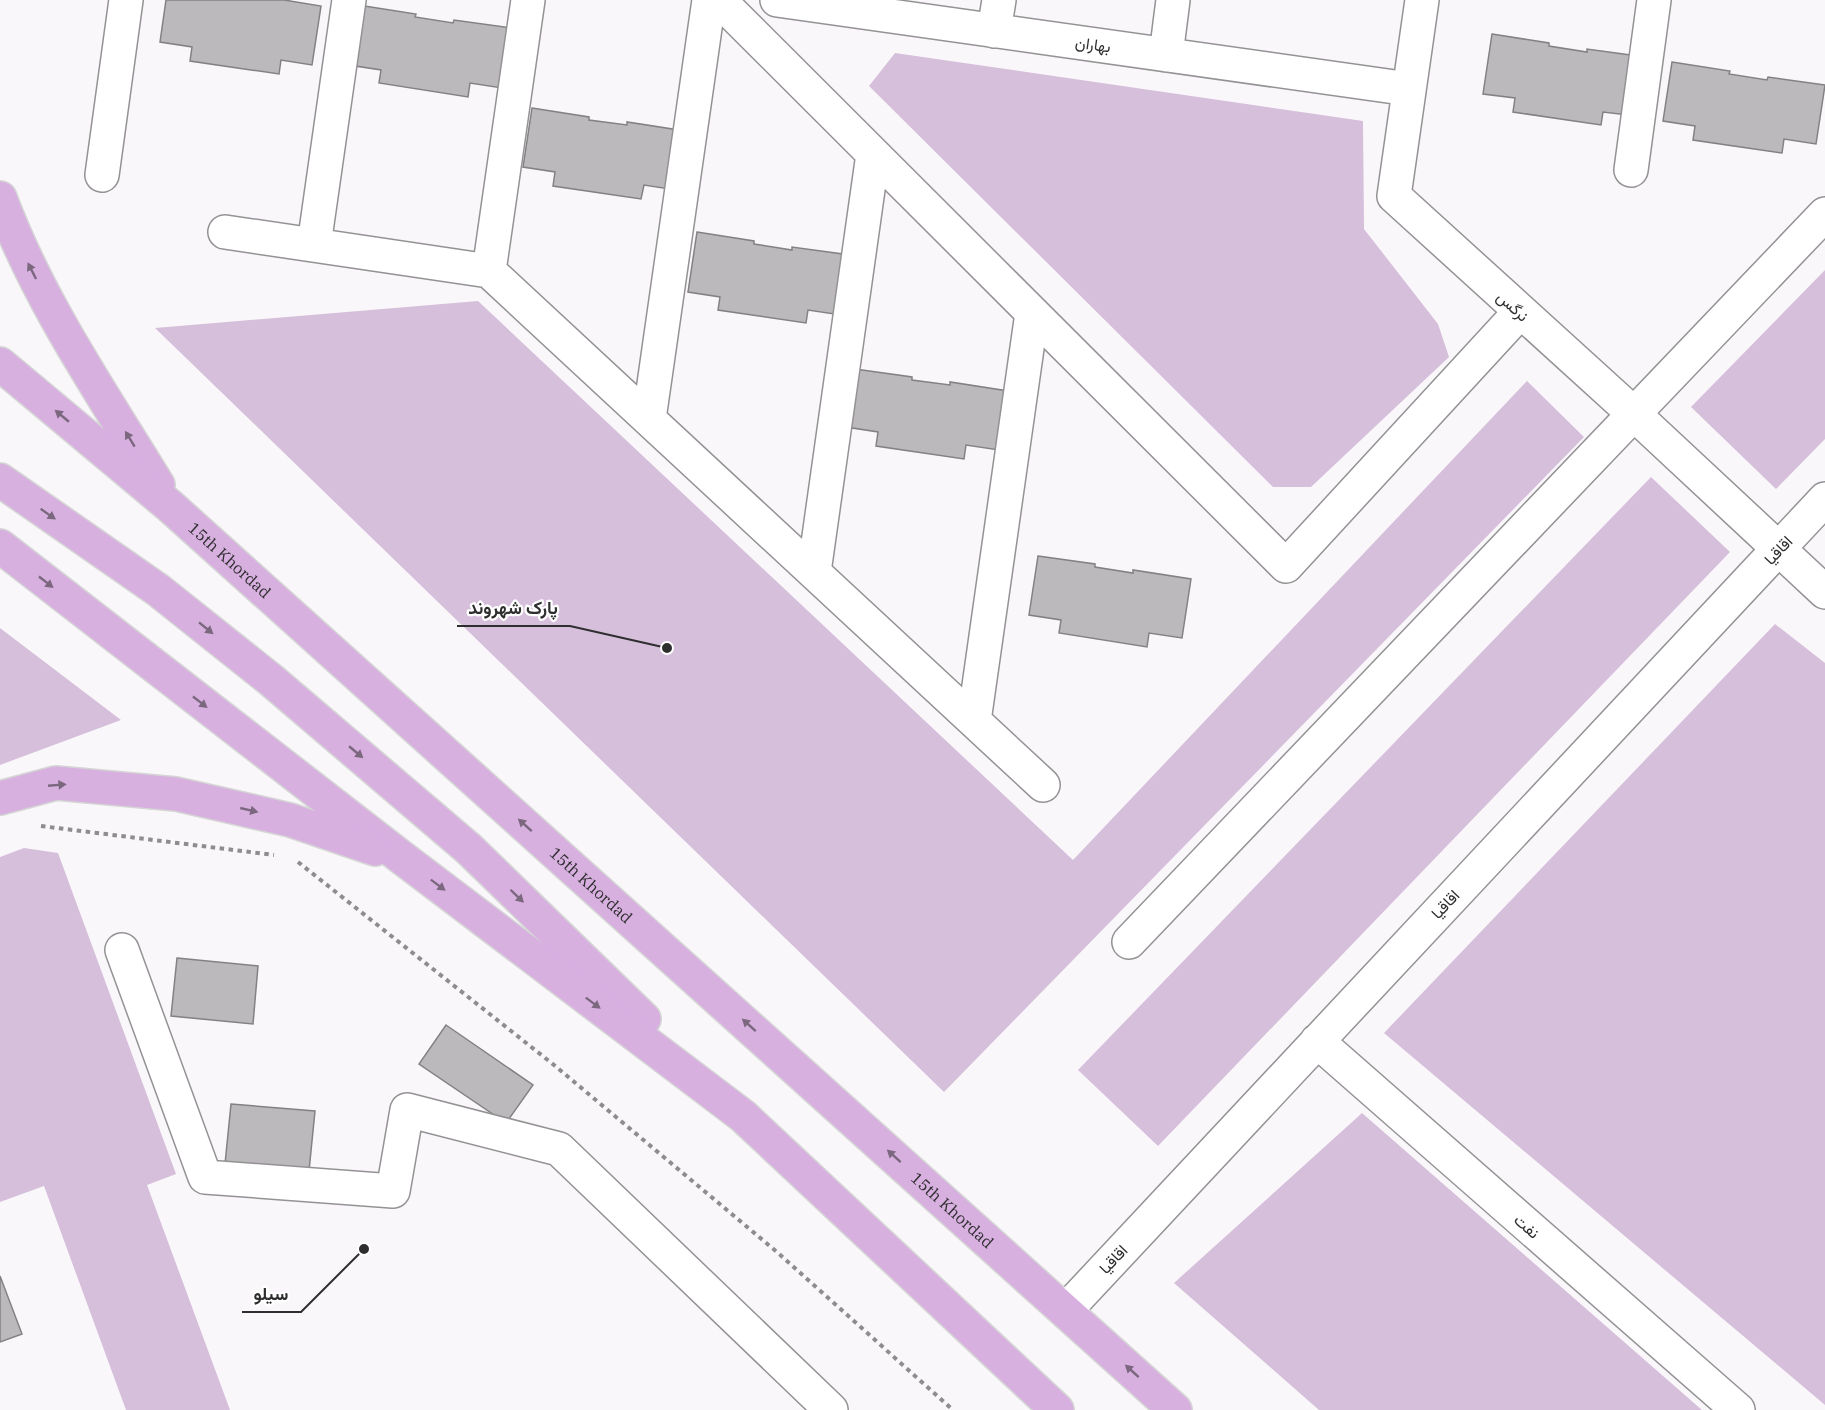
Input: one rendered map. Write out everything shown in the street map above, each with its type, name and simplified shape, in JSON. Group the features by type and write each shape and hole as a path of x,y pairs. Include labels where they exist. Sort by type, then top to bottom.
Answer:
{"main road":[{"path":"0,198 15,238 53,312 171,507"},
{"name":"15th Khordad","path":"0,364 171,507 1175,1410"},
{"path":"0,480 158,590 270,680 460,841 743,1116 1057,1410"},
{"path":"0,546 401,857 743,1116"},
{"path":"0,798 56,783 176,794 290,820 401,857"}],"street":[{"path":"102,175 126,0"},
{"path":"314,245 349,0"},
{"path":"489,271 528,0"},
{"path":"649,419 709,0"},
{"path":"719,0 1286,566 1521,312"},
{"path":"1166,55 1173,0"},
{"name":"نرگس","path":"1422,0 1394,196 1634,414 1825,592"},
{"path":"1631,170 1654,0"},
{"name":"بهاران","path":"797,1 997,15 1166,55 1409,89"},
{"path":"814,572 873,154"},
{"path":"1129,942 1825,214"},
{"path":"225,232 489,271 1043,785"},
{"path":"974,721 1032,313"},
{"name":"اقاقیا","path":"1066,1310 1825,499"},
{"path":"122,950 205,1177 393,1191 407,1110 559,1149 831,1410"},
{"name":"نفت","path":"1317,1041 1738,1410"}],"path":[{"path":"32,825 281,856"},
{"path":"292,857 554,1065 777,1252 953,1410"}],"shaded area":[{"path":"895,53 1363,121 1364,229 1438,324 1449,357 1311,487 1273,487 869,86"},
{"path":"1825,270 1825,439 1776,489 1691,407"},
{"path":"478,301 1073,860 1527,381 1584,437 944,1092 155,328"},
{"path":"1651,477 1730,552 1158,1146 1078,1070"},
{"path":"1775,624 1825,663 1825,1405 1384,1033"},
{"path":"0,628 121,720 0,765"},
{"path":"24,848 58,853 176,1174 147,1185 230,1410 126,1410 44,1186 0,1202 0,857"},
{"path":"1362,1113 1702,1410 1319,1410 1174,1283"}],"building":[{"path":"166,0 284,0 321,6 312,65 281,60 279,74 190,61 192,47 160,42"},
{"path":"358,5 416,14 415,17 453,23 454,20 511,28 502,88 470,83 468,97 379,83 381,70 349,65"},
{"path":"1492,34 1587,52 1587,49 1645,57 1636,116 1603,112 1601,125 1513,112 1515,98 1483,94"},
{"path":"1672,62 1730,71 1729,74 1767,80 1768,77 1825,85 1816,144 1784,139 1782,153 1693,140 1695,126 1663,121"},
{"path":"532,108 589,117 589,120 627,125 627,122 685,131 676,190 644,185 641,199 553,186 555,172 523,167"},
{"path":"697,232 792,250 792,247 850,255 841,315 808,310 806,323 718,310 720,297 688,292"},
{"path":"855,369 912,377 912,380 950,385 950,382 1008,391 999,450 966,445 964,459 876,446 878,432 846,427"},
{"path":"1038,556 1095,564 1095,567 1133,573 1133,570 1191,579 1182,638 1149,633 1147,647 1059,633 1061,620 1029,615"},
{"path":"177,958 258,966 253,1024 171,1016"},
{"path":"446,1025 533,1085 506,1123 419,1064"},
{"path":"231,1104 315,1111 309,1171 225,1164"},
{"path":"0,1276 22,1334 0,1342"}],"place":[{"name":"پارک شهروند","path":"667,648"},
{"name":"سیلو","path":"364,1249"}]}
